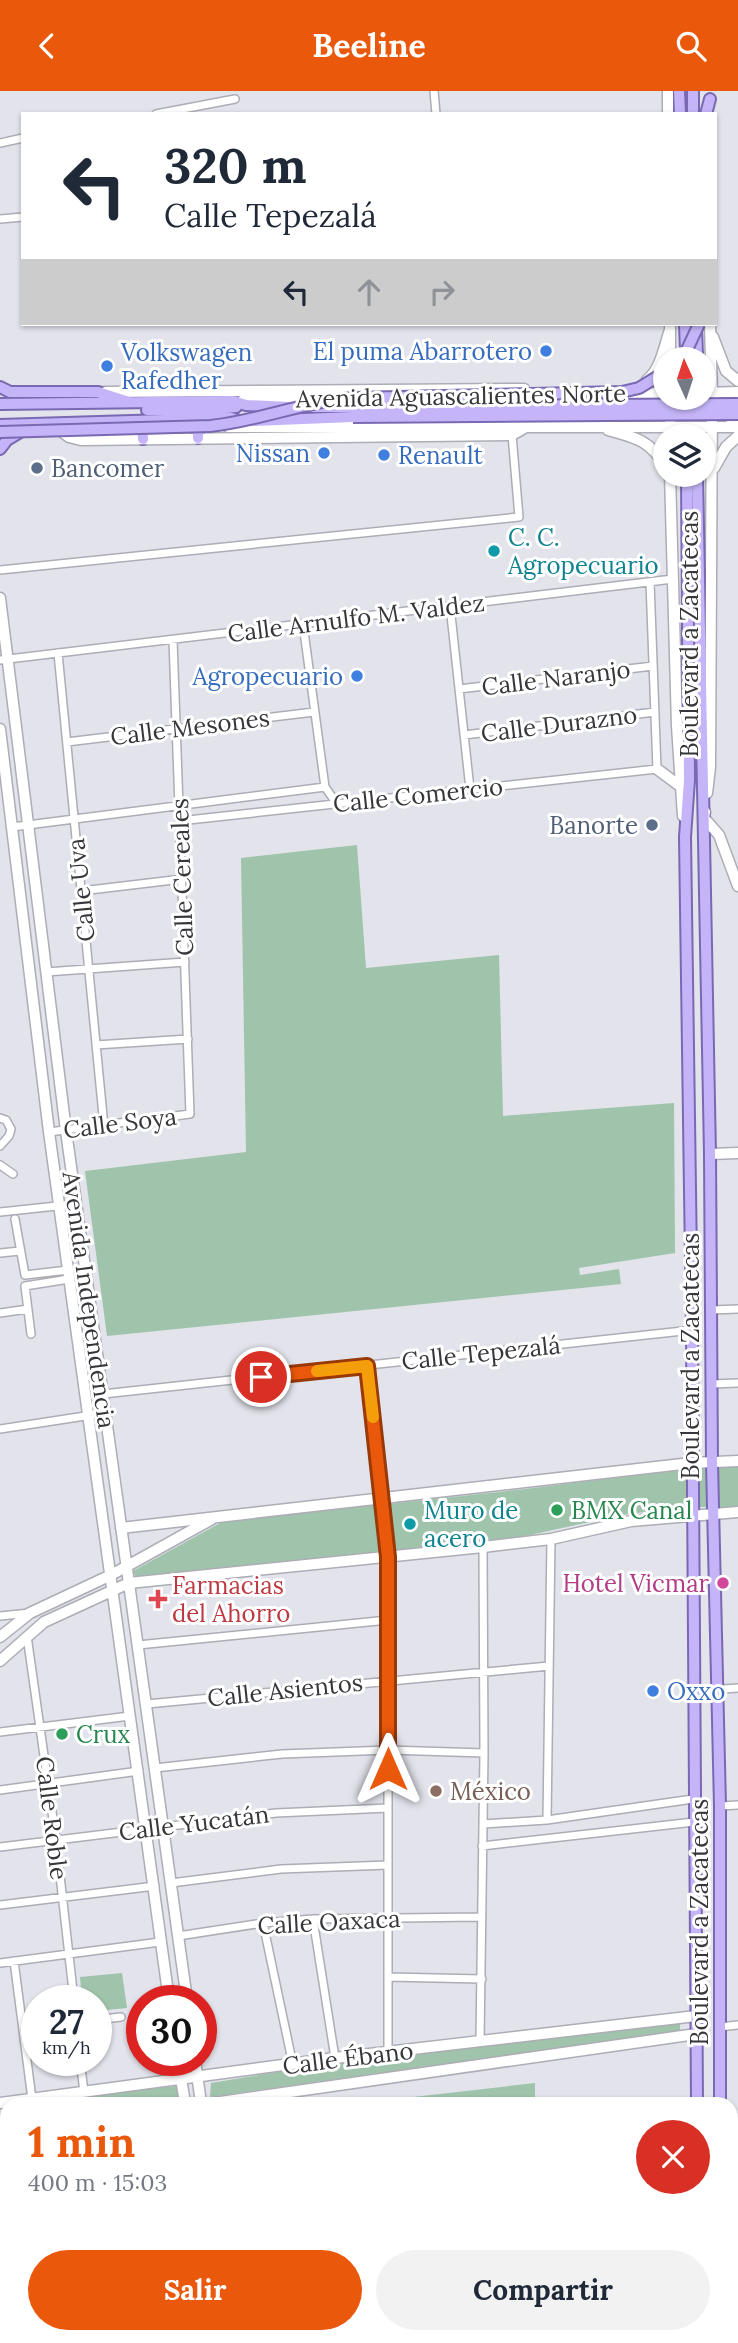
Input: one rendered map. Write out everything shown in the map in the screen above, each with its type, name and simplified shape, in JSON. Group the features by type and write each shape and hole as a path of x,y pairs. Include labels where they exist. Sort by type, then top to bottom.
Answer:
{"main road":[{"path":"668,91 668,112"},
{"path":"679,91 680,112"},
{"path":"693,91 693,112"},
{"path":"685,326 686,347"},
{"path":"688,347 697,326"},
{"path":"690,347 697,326"},
{"name":"Boulevard a Zacatecas","path":"710,326 711,347"},
{"path":"711,326 726,371 738,381"},
{"path":"670,327 670,347"},
{"path":"620,394 653,375 659,365 670,327"},
{"path":"0,428 222,425 328,401 354,398 622,393 639,388 653,379"},
{"path":"0,387 10,392 532,389 559,395"},
{"path":"98,392 131,403"},
{"name":"Avenida Aguascalientes Norte","path":"0,428 198,433 237,413 341,397 653,393"},
{"path":"716,393 738,393"},
{"path":"738,393 731,399 727,410 732,421 738,426"},
{"name":"Avenida Aguascalientes Norte","path":"0,407 131,403 237,413 354,417 738,414"},
{"name":"Avenida Aguascalientes Norte","path":"237,413 738,404"},
{"path":"0,407 237,413"},
{"path":"0,428 237,413"},
{"name":"Avenida Aguascalientes Norte","path":"237,413 289,432"},
{"path":"198,433 372,431 512,435 527,426"},
{"name":"Avenida Aguascalientes Norte","path":"372,431 527,426 653,430"},
{"name":"Avenida Aguascalientes Norte","path":"716,427 738,426"},
{"path":"593,427 636,437 653,451"},
{"path":"0,449 14,435 38,428"},
{"path":"716,465 721,453 738,436"},
{"name":"Boulevard a Zacatecas","path":"670,487 680,786 685,837 690,1131 697,2097"},
{"name":"Boulevard a Zacatecas","path":"685,837 689,781 687,487"},
{"name":"Boulevard a Zacatecas","path":"698,487 710,1154 712,1463 720,1806 720,2097"},
{"name":"Boulevard a Zacatecas","path":"704,818 710,767 712,487"},
{"name":"Avenida Independencia","path":"0,598 4,660 29,825 66,1131 185,1985"},
{"name":"Avenida Independencia","path":"0,729 49,1132 167,1985"},
{"path":"657,769 680,786"},
{"path":"704,818 719,835 738,886"},
{"path":"690,1131 697,1145 710,1154 738,1153"},
{"path":"121,1528 691,1463 738,1461"},
{"path":"0,1661 44,1622 129,1584 483,1548 551,1539 631,1521 738,1512"},
{"path":"0,1637 30,1613 111,1575 219,1516"},
{"name":"Calle Ébano","path":"47,2097 388,2052 695,2016"},
{"name":"Calle Ébano","path":"255,2097 696,2034"},
{"path":"181,2076 184,2097"},
{"path":"197,2077 200,2097"}],"street":[{"path":"434,91 436,112"},
{"path":"167,112 235,99"},
{"path":"0,143 21,138"},
{"path":"0,219 21,217"},
{"path":"0,570 519,517 512,435"},
{"name":"Calle Arnulfo M. Valdez","path":"4,660 673,579"},
{"path":"652,582 657,769"},
{"path":"450,606 470,789"},
{"path":"303,624 325,787 337,804"},
{"name":"Calle Cereales","path":"173,639 190,1114"},
{"name":"Calle Uva","path":"58,653 104,1126"},
{"name":"Calle Naranjo","path":"459,689 653,666"},
{"name":"Calle Mesones","path":"67,742 314,712"},
{"name":"Calle Durazno","path":"464,735 654,712"},
{"name":"Calle Comercio","path":"180,821 657,769"},
{"name":"Calle Comercio","path":"12,827 325,787"},
{"path":"81,891 182,879"},
{"path":"46,972 185,962"},
{"path":"96,1045 188,1039"},
{"name":"Calle Soya","path":"49,1132 190,1114"},
{"path":"0,1118 6,1120 11,1129 9,1136 0,1146"},
{"path":"0,1165 13,1174"},
{"path":"0,1212 76,1204"},
{"path":"15,1219 25,1275 69,1275"},
{"path":"0,1253 20,1251"},
{"path":"32,1334 24,1290 28,1284 69,1275"},
{"path":"0,1313 28,1309"},
{"path":"711,1310 738,1309"},
{"name":"Calle Tepezalá","path":"103,1394 692,1330"},
{"path":"367,1366 388,1557 388,2052"},
{"path":"712,1384 738,1383"},
{"path":"0,1429 105,1413"},
{"path":"547,1820 551,1539"},
{"path":"480,2041 484,1753 483,1548"},
{"path":"0,1616 30,1613"},
{"path":"138,1645 388,1621"},
{"name":"Calle Roble","path":"27,1636 56,1840 72,1985"},
{"name":"Calle Asientos","path":"147,1704 549,1666"},
{"path":"694,1691 738,1688"},
{"path":"0,1732 130,1716"},
{"path":"155,1768 282,1754 388,1750 484,1753"},
{"path":"0,1790 139,1771"},
{"path":"483,1824 547,1820 693,1799"},
{"path":"720,1806 738,1805"},
{"name":"Calle Yucatán","path":"0,1847 276,1813 388,1808"},
{"path":"482,1846 694,1822"},
{"path":"171,1883 281,1869 388,1865"},
{"path":"0,1905 155,1885"},
{"name":"Calle Oaxaca","path":"178,1936 263,1923 313,1919 481,1917"},
{"path":"313,1919 335,2059"},
{"path":"263,1923 293,2065"},
{"path":"0,1963 160,1941"},
{"path":"14,1961 32,2097"},
{"path":"388,1977 482,1979"},
{"path":"112,2018 121,2017"},
{"path":"719,2027 738,2025"},
{"path":"82,2076 84,2092"}],"green space":[{"path":"357,845 366,968 499,955 503,1116 674,1103 675,1253 579,1268 580,1275 619,1269 621,1284 107,1336 85,1171 246,1152 241,858"},
{"path":"738,1465 738,1507 682,1507 622,1515 516,1538 137,1580 133,1571 222,1522"},
{"path":"122,1973 126,2008 112,2009 112,1985 81,1985 80,1977"},
{"path":"680,2021 680,2031 210,2097 211,2083 341,2061 394,2058 479,2044"},
{"path":"535,2083 535,2097 413,2097"},
{"path":"177,2086 182,2097 70,2097"}],"tunnel":[{"path":"686,410 687,424"},
{"path":"697,410 697,424"}],"slow traffic":[{"path":"317,1371 367,1366 373,1417"}],"place":[{"name":"El puma Abarrotero","path":"546,351"},
{"name":"Volkswagen Rafedher","path":"107,366"},
{"name":"Nissan","path":"324,453"},
{"name":"Renault","path":"384,455"},
{"name":"Bancomer","path":"37,468"},
{"name":"C. C. Agropecuario","path":"494,551"},
{"name":"Agropecuario","path":"357,676"},
{"name":"Banorte","path":"652,825"},
{"name":"BMX Canal","path":"557,1510"},
{"name":"Muro de acero","path":"410,1524"},
{"name":"Hotel Vicmar","path":"723,1583"},
{"name":"Farmacias del Ahorro","path":"158,1599"},
{"name":"Oxxo","path":"653,1691"},
{"name":"Crux","path":"62,1734"},
{"name":"México","path":"436,1791"}],"route":[{"path":"261,1377 367,1366 388,1557 388,1769"}]}
